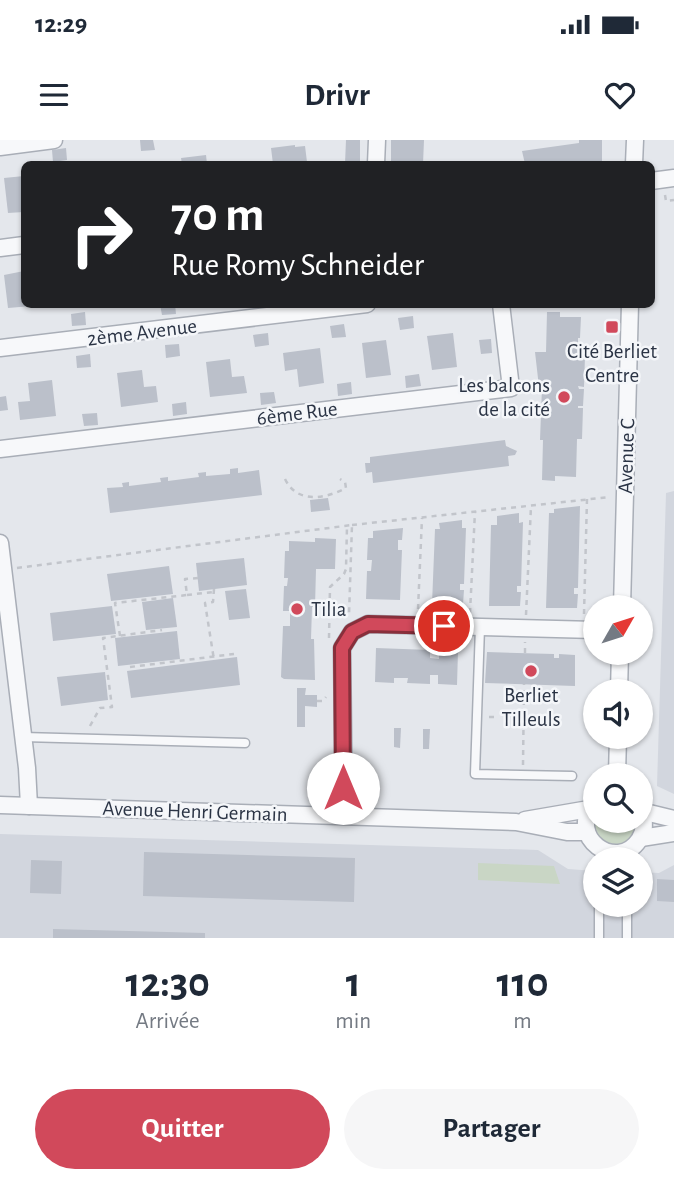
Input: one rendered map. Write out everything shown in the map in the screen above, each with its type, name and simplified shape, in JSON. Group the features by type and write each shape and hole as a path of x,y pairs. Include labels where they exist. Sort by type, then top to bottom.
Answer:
{"street":[{"path":"0,147 54,140"},
{"path":"376,161 377,140"},
{"path":"634,161 635,140"},
{"path":"655,180 674,178"},
{"path":"0,248 21,245"},
{"name":"2ème Avenue","path":"0,348 334,308"},
{"name":"6ème Rue","path":"0,449 511,388 501,308"},
{"name":"Avenue C","path":"622,595 630,308"},
{"path":"0,543 29,806"},
{"path":"344,816 342,648 352,632 368,624 583,630"},
{"name":"Avenue Henri Germain","path":"0,805 516,822 567,832 583,832"},
{"name":"Avenue Henri Germain","path":"516,822 583,807"},
{"path":"653,813 674,819"},
{"path":"633,847 642,833"},
{"path":"641,838 674,833"}],"lane":[{"path":"475,627 475,774 572,776"},
{"path":"23,737 245,743"},
{"path":"627,917 627,938"},
{"path":"599,919 599,938"},
{"path":"599,919 606,938"}],"path":[{"path":"285,479 290,489 309,498 335,494 345,488 345,482 340,479"},
{"path":"3,570 352,525 625,497"},
{"path":"587,499 588,595"},
{"path":"525,653 531,505"},
{"path":"475,512 475,627"},
{"path":"418,625 422,518"},
{"path":"352,525 349,623 352,632"},
{"path":"328,641 330,587 346,569 347,526"},
{"path":"187,595 185,579 198,578"},
{"path":"120,636 115,603 214,591 213,602 205,603 213,658"},
{"path":"83,738 100,708 112,707 103,638 162,630"},
{"path":"130,667 234,654"},
{"path":"523,775 524,684"},
{"path":"317,701 323,701 327,696"}],"shaded area":[{"path":"674,491 674,794 657,786 666,493"},
{"path":"0,834 538,850 568,869 583,870 583,917 653,917 653,873 659,873 674,865 674,938 0,938"}],"green space":[{"path":"597,833 633,833 629,840 614,845 599,837"},
{"path":"478,863 554,866 560,884 478,880"}],"building":[{"path":"140,140 153,140 155,150 141,151"},
{"path":"346,140 360,140 360,161 345,161"},
{"path":"391,140 424,140 423,161 391,161"},
{"path":"579,140 602,140 602,161 524,161 522,151 579,143"},
{"path":"305,146 307,161 273,161 271,148"},
{"path":"66,148 67,160 53,161 52,150"},
{"path":"206,155 207,161 182,161 181,158"},
{"path":"21,176 21,212 8,213 4,178"},
{"path":"21,272 21,307 8,308 4,275"},
{"path":"161,308 175,308 176,314 162,315"},
{"path":"85,312 86,325 72,326 71,314"},
{"name":"Les balcons de la cité","path":"547,312 560,312 560,317 581,317 578,344 580,355 585,356 584,387 578,386 579,389 584,389 583,406 578,406 583,408 582,439 577,439 576,477 555,476 555,481 542,480 542,387 539,387 535,352 546,352"},
{"path":"413,316 414,328 400,330 398,318"},
{"path":"344,324 346,337 332,338 330,326"},
{"path":"268,333 269,345 255,347 253,335"},
{"path":"453,333 457,367 432,370 427,336"},
{"path":"491,339 492,353 481,354 479,340"},
{"path":"386,340 391,375 366,378 362,343"},
{"path":"179,344 180,356 166,358 165,345"},
{"path":"320,348 324,383 299,387 297,369 285,371 283,353"},
{"path":"90,354 91,367 77,368 76,356"},
{"path":"230,359 232,377 244,376 247,393 210,397 206,362"},
{"path":"142,370 144,387 156,386 158,402 121,407 117,373"},
{"path":"419,374 421,386 406,388 405,376"},
{"path":"52,380 56,416 20,420 18,402 30,401 28,383"},
{"path":"351,382 352,394 338,396 337,384"},
{"path":"274,392 276,403 261,405 260,393"},
{"path":"6,396 8,410 0,411 0,397"},
{"path":"186,402 187,414 173,416 172,404"},
{"path":"97,413 98,425 84,426 82,414"},
{"path":"505,440 506,446 517,451 515,455 508,456 509,466 373,483 372,472 366,473 365,463 370,463 370,457"},
{"path":"238,468 238,473 259,470 262,495 110,513 107,488 123,487 122,483 129,482 129,486 161,482 160,478 168,477 168,481 199,477 198,473 206,472 206,476 230,474 230,469"},
{"path":"328,498 330,510 311,512 310,500"},
{"path":"580,506 578,588 574,588 574,594 578,594 577,608 546,608 549,513 554,513 554,509"},
{"path":"519,513 519,523 523,522 521,586 517,586 517,592 521,592 520,606 489,606 491,525 497,525 497,516"},
{"path":"462,520 462,528 466,528 464,584 460,584 460,590 464,590 463,604 432,604 435,529 440,529 439,523"},
{"path":"403,528 402,540 398,540 398,550 402,550 400,600 366,599 367,571 371,571 372,560 367,560 368,538 373,538 373,531"},
{"name":"Tilia","path":"315,538 336,539 335,569 316,569 311,639 314,639 315,680 284,679 281,677 283,626 290,626 290,611 283,611 284,586 287,586 288,578 284,578 285,551 289,551 289,541 315,542"},
{"path":"244,558 247,585 199,591 196,563"},
{"path":"169,566 173,594 111,601 107,574"},
{"path":"246,589 250,618 229,620 225,591"},
{"path":"173,598 177,627 146,630 142,602"},
{"path":"112,606 116,634 53,641 50,613"},
{"path":"177,631 180,659 118,666 115,638"},
{"path":"376,648 430,650 430,658 439,659 439,650 458,651 457,685 438,684 438,675 430,675 430,684 407,683 408,678 394,678 394,683 375,682"},
{"name":"Berliet Tilleuls","path":"487,652 554,654 554,658 559,658 559,654 575,655 575,686 485,683"},
{"path":"237,657 240,685 131,698 127,671"},
{"path":"105,672 108,700 61,706 57,677"},
{"path":"297,688 306,688 305,695 317,695 317,707 305,706 305,727 297,727"},
{"path":"394,728 401,728 400,748 394,747"},
{"path":"423,729 430,729 429,749 423,749"},
{"path":"144,852 355,858 354,902 143,896"},
{"path":"31,860 62,861 61,894 30,893"},
{"path":"657,879 674,880 674,902 657,901"},
{"path":"53,929 205,933 205,938 53,938"}],"place":[{"name":"Cité Berliet Centre","path":"612,327"},
{"name":"Les balcons de la cité","path":"564,397"},
{"name":"Tilia","path":"297,609"},
{"name":"Berliet Tilleuls","path":"531,671"}],"route":[{"path":"343,788 342,648 352,632 368,624 444,626"}]}
